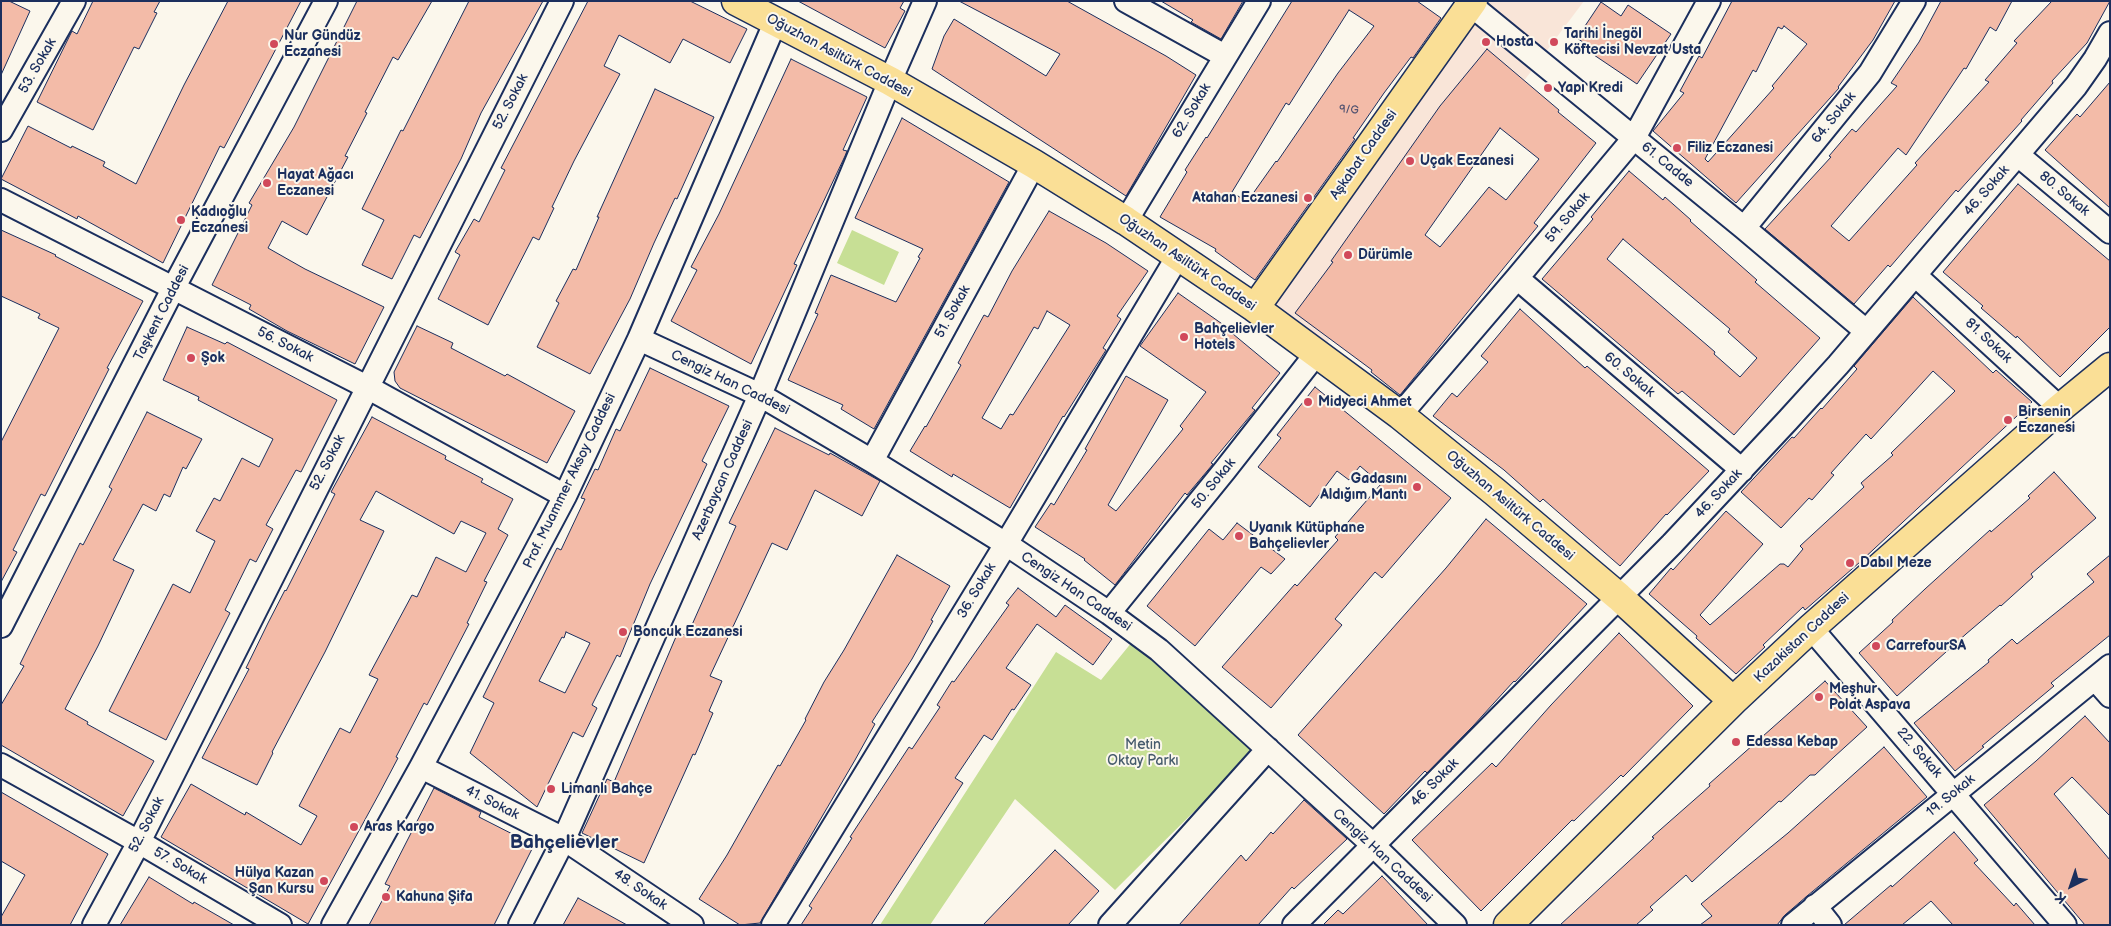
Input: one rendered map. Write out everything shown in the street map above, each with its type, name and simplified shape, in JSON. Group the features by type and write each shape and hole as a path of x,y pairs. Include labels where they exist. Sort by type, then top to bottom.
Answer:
{"main road":[{"name":"Oğuzhan Asiltürk Caddesi","path":"736,1 775,23 890,80 1034,164 1126,221 1255,308 1400,415 1495,492 1619,597 1733,701"},
{"name":"Aşkabat Caddesi","path":"1255,308 1470,2"},
{"name":"Kazakistan Caddesi","path":"1508,925 1733,701 1811,628 2110,366"}],"street":[{"name":"Taşkent Caddesi","path":"1,626 174,287 326,1"},
{"name":"52. Sokak","path":"94,925 139,842 562,1"},
{"name":"Azerbaycan Caddesi","path":"520,925 564,839 760,395 890,80 926,1"},
{"path":"1126,1 1225,56"},
{"name":"62. Sokak","path":"1126,221 1259,1"},
{"name":"59. Sokak","path":"1400,415 1634,138 1709,1"},
{"name":"64. Sokak","path":"1744,228 1870,73 1914,1"},
{"name":"61. Cadde","path":"1470,2 1866,331"},
{"name":"53. Sokak","path":"1,130 66,4"},
{"name":"Prof. Muammer Aksoy Caddesi","path":"334,925 565,496 639,339 775,23"},
{"name":"46. Sokak","path":"1294,925 1742,470 1838,365 1914,274 2018,155 2076,86 2110,33"},
{"name":"80. Sokak","path":"2018,155 2110,232"},
{"name":"51. Sokak","path":"872,461 1034,164"},
{"name":"56. Sokak","path":"1,200 367,387 565,496"},
{"name":"36. Sokak","path":"773,925 1006,544 1178,256"},
{"name":"81. Sokak","path":"1914,274 2060,408"},
{"name":"60. Sokak","path":"1517,278 1742,470"},
{"name":"Cengiz Han Caddesi","path":"639,339 760,395 872,461 1006,544 1109,613 1159,650 1373,846 1456,925"},
{"name":"50. Sokak","path":"1109,613 1316,354"},
{"name":"22. Sokak","path":"1811,628 2065,925"},
{"path":"2102,672 2110,696"},
{"name":"19. Sokak","path":"1793,925 2102,672"},
{"path":"1110,925 1268,749"},
{"name":"57. Sokak","path":"1,765 139,842 280,925"},
{"name":"41. Sokak","path":"421,766 564,839"},
{"name":"48. Sokak","path":"564,839 692,925"},
{"path":"1815,906 1830,925"}],"shaded area":[{"path":"1473,1 1584,1 1324,347 1263,296"}],"green space":[{"path":"852,230 899,252 884,285 837,263"},
{"name":"Metin Oktay Parkı","path":"1132,642 1170,671 1254,752 1115,890 1015,799 930,925 880,925 1056,652 1101,680"}],"building":[{"path":"1,1 9,1 30,11 1,75"},
{"path":"93,1 160,1 154,12 157,13 139,49 134,47 93,130 37,102 72,31 77,34"},
{"path":"228,1 301,1 224,148 220,146 163,263 78,216 77,219 1,179 28,126 71,148 72,146 105,162 103,166 136,184 184,85"},
{"path":"357,1 432,1 398,60 393,57 345,156 348,157 307,235 282,221 268,248 305,269 384,307 355,364 287,331 249,309 251,305 212,285 252,205 249,203 294,127"},
{"path":"469,1 543,1 481,113 461,159 420,238 414,235 392,279 362,265 384,220 362,209"},
{"path":"588,1 690,1 747,29 730,63 683,39 670,63 619,35 604,66 620,74 574,161 539,240 533,237 488,325 438,299 460,255 455,252 474,219 479,222 505,170 501,168"},
{"path":"798,1 904,1 900,8 905,11 885,48"},
{"path":"959,1 1067,1 1166,56 1196,75 1126,196 932,69 944,36 954,19 1046,76 1060,54"},
{"path":"1161,1 1243,1 1221,39 1191,22 1193,20"},
{"path":"1292,1 1417,1 1441,18 1413,58 1411,57 1384,93 1353,138 1355,139 1255,280 1215,251 1216,249 1160,217 1187,172 1185,170","holes":["1349,10 1374,26 1338,73 1247,202 1232,192 1286,103 1289,105"]},
{"path":"1732,1 1895,1 1873,40 1839,88 1736,203 1653,131 1684,93 1680,91 1699,56 1702,58","holes":["1784,26 1807,44 1772,86 1774,88 1708,162 1705,159 1753,70 1756,72 1778,27 1782,29"]},
{"path":"1941,1 2012,1 1996,31 1990,27 1966,69 1964,68 1906,155 1898,148 1831,226 1849,241 1917,165 1915,163 1989,82 1985,80 2017,43 2014,41 2052,1 2110,1 2087,43 2052,81 2053,83 2022,121 1958,192 1956,190 1890,267 1888,265 1854,304 1765,229 1831,157 1829,156 1852,129 1856,132 1897,86 1891,83 1919,42"},
{"path":"1601,2 1621,16 1628,5 1671,34 1637,84 1594,55 1597,52 1577,38"},
{"path":"1487,49 1596,143 1534,223 1538,226 1400,395 1371,372 1372,370 1295,313 1333,262 1331,261 1440,106","holes":["1500,128 1539,159 1506,200 1489,187 1440,247 1425,235"]},
{"path":"791,59 867,97 843,150 847,151 845,156 794,264 797,265 751,364 671,321 697,270 691,267 719,214"},
{"path":"2110,82 2110,208 2045,150 2077,114 2080,117"},
{"path":"655,89 714,117 677,199 675,198 654,243 630,299 590,374 537,347 559,303 556,301 573,269 576,270 599,217 597,217"},
{"path":"902,118 1009,182 874,429 841,409 843,405 788,380 818,314 815,313 831,275 896,302 920,258 918,257 923,249 855,218"},
{"path":"1629,171 1663,200 1665,197 1757,280 1755,282 1820,338 1734,435 1682,391 1678,394 1542,279 1593,219 1591,217","holes":["1623,239 1730,329 1728,332 1757,358 1740,377 1714,354 1715,352 1607,259"]},
{"path":"2018,184 2110,261 2110,327 2060,377 2017,336 2016,338 1981,308 1983,306 1943,272"},
{"path":"1049,211 1106,243 1148,271 1117,316 1121,319 1103,348 1106,350 1063,416 1010,508 953,474 952,477 910,451 926,427 961,365 958,363 984,315 988,317 1012,271","holes":["1047,311 1070,325 1013,415 1010,414 1001,429 982,418 1034,327 1038,329"]},
{"path":"1,230 56,255 143,301 107,368 109,369 45,496 41,494 13,550 17,552 1,582 1,442 59,328 38,318 40,314 1,296"},
{"path":"1178,293 1228,328 1280,373 1252,408 1255,410 1211,463 1213,464 1187,495 1185,493 1115,585 1085,559 1035,527 1051,503 1054,505 1087,450 1085,449 1126,376 1168,400 1108,505 1116,511 1183,429 1180,426 1206,392 1140,346"},
{"path":"1913,297 1993,373 1996,370 2032,402 1860,562 1805,610 1803,607 1736,674 1696,638 1697,636 1649,594 1671,568 1673,570 1726,511 1763,544 1700,615 1710,625 1780,564 1788,567 1803,549 1800,546 1864,487 1861,483 1893,455 1891,453 1955,391 1933,371 1871,439 1866,434 1831,473 1834,475 1812,500 1809,498 1781,528 1741,492 1792,437 1794,438 1822,409 1857,369 1854,366"},
{"path":"1520,309 1585,368 1587,366 1709,471 1666,514 1620,566 1543,499 1540,502 1504,470 1433,416 1452,393 1457,397 1488,362 1481,356"},
{"path":"417,326 453,343 451,348 505,376 507,374 575,411 547,463 400,388 395,381 394,372"},
{"path":"187,327 225,344 227,342 337,400 301,472 296,470 266,525 273,529 256,562 250,559 225,610 230,613 166,740 109,711 173,584 190,593 215,541 196,531 214,498 220,501 242,458 259,467 273,439 198,400 199,397 163,380"},
{"path":"650,368 729,406 702,461 707,464 650,584 620,657 617,655 592,705 597,708 583,737 573,732 537,807 470,753 494,703 483,697 557,548 561,550 585,499 581,498 595,469 598,470 616,429 620,431","holes":["566,632 590,643 565,693 539,681"]},
{"path":"1315,387 1451,498 1382,578 1375,572 1335,619 1342,625 1271,708 1222,667 1295,584 1297,586 1338,540 1335,537 1381,484 1360,466 1349,480 1337,471 1310,507 1258,467 1281,438 1277,435"},
{"path":"147,412 202,439 186,469 183,467 170,497 164,494 156,511 143,504 113,560 134,570 98,646 65,709 88,722 87,724 154,761 123,816 1,745 1,705 24,666 20,664 80,543 83,545 112,489 109,487"},
{"path":"372,417 446,456 445,459 483,479 481,482 513,499 498,529 508,535 484,581 487,582 467,623 469,624 427,705 424,703 396,757 398,758 308,924 161,837 191,784 245,815 246,812 301,845 317,816 299,806 340,728 350,733 378,679 369,675 412,595 417,597 436,557 466,572 486,533 461,521 454,534 376,491 360,520 384,531 257,785 202,758 249,669 246,668 268,623 335,494 331,492"},
{"path":"775,428 829,455 830,453 880,481 862,516 815,490 787,550 772,543 710,676 722,681 709,711 713,713 644,863 582,833 607,779 614,782 678,632 687,636 736,526 729,523"},
{"path":"2054,472 2096,518 2031,574 2033,577 2001,606 1966,634 1897,696 1859,653 1990,530 1991,532 2030,498 2028,496"},
{"path":"1486,519 1587,604 1473,726 1427,773 1425,771 1384,814 1298,735 1446,568"},
{"path":"1237,523 1285,559 1271,574 1261,567 1195,646 1147,606 1209,529 1223,540"},
{"path":"897,555 950,586 912,659 872,722 875,724 855,760 760,923 740,925 699,899 727,855 778,765 780,766 806,720 824,682"},
{"path":"2110,555 2110,635 2051,683 2054,686 1955,771 1914,723 1989,662 1988,660 2012,639 2017,644 2094,582 2087,574"},
{"path":"1018,588 1056,617 1065,605 1112,639 1093,665 1037,624 1006,668 1031,685 1014,710 1012,709 992,740 984,735 955,778 963,783 871,925 801,925 812,908 809,906 852,838 850,837 909,747 912,749 940,707 937,705 952,681 954,682 1009,605 1006,603"},
{"path":"1619,633 1693,706 1623,777 1621,775 1574,821 1572,820 1481,911 1412,840 1492,763 1496,767"},
{"path":"1825,681 1867,727 1815,775 1810,775 1781,802 1779,801 1692,882 1686,875 1650,907 1653,910 1636,925 1560,925 1654,838 1652,837 1710,786 1709,784"},
{"path":"2085,716 2110,743 2110,816 2072,777 2054,794 2110,860 2110,925 2085,925 1984,805"},
{"path":"1884,747 1927,797 1807,896 1785,915 1777,925 1700,925 1712,916 1701,904 1788,833"},
{"path":"434,788 481,812 479,817 534,845 494,925 369,925 390,886 385,884"},
{"path":"1,792 108,854 70,925 1,925 1,917 25,875 1,861"},
{"path":"1304,800 1347,839 1294,889 1292,887 1258,925 1179,925 1241,855 1246,861 1271,832 1273,834"},
{"path":"1954,832 1978,860 1974,863 2014,906 2016,903 2035,925 1953,925 1931,901 1902,925 1844,925 1891,885 1892,887"},
{"path":"1055,850 1099,891 1068,925 983,925"},
{"path":"1382,876 1428,925 1323,925 1338,910 1343,914"},
{"path":"149,877 193,904 194,902 234,925 120,925"},
{"path":"578,898 627,925 563,925"}],"place":[{"name":"Hosta","path":"1486,42"},
{"name":"Tarihi İnegöl Köftecisi Nevzat Usta","path":"1554,42"},
{"name":"Nur Gündüz Eczanesi","path":"274,44"},
{"name":"Yapı Kredi","path":"1548,88"},
{"name":"Filiz Eczanesi","path":"1677,148"},
{"name":"Uçak Eczanesi","path":"1410,161"},
{"name":"Hayat Ağacı Eczanesi","path":"267,183"},
{"name":"Atahan Eczanesi","path":"1308,198"},
{"name":"Kadıoğlu Eczanesi","path":"181,220"},
{"name":"Dürümle","path":"1348,255"},
{"name":"Bahçelievler Hotels","path":"1184,337"},
{"name":"Şok","path":"191,358"},
{"name":"Midyeci Ahmet","path":"1308,402"},
{"name":"Birsenin Eczanesi","path":"2008,420"},
{"name":"Gadasını Aldığım Mantı","path":"1417,487"},
{"name":"Uyanık Kütüphane Bahçelievler","path":"1239,536"},
{"name":"Dabıl Meze","path":"1850,563"},
{"name":"Boncuk Eczanesi","path":"623,632"},
{"name":"CarrefourSA","path":"1876,646"},
{"name":"Meşhur Polat Aspava","path":"1819,697"},
{"name":"Edessa Kebap","path":"1736,742"},
{"name":"Limanlı Bahçe","path":"551,789"},
{"name":"Aras Kargo","path":"354,827"},
{"name":"Hülya Kazan Şan Kursu","path":"324,881"},
{"name":"Kahuna Şifa","path":"386,897"}],"district":[{"name":"Bahçelievler","path":"564,843"}]}
